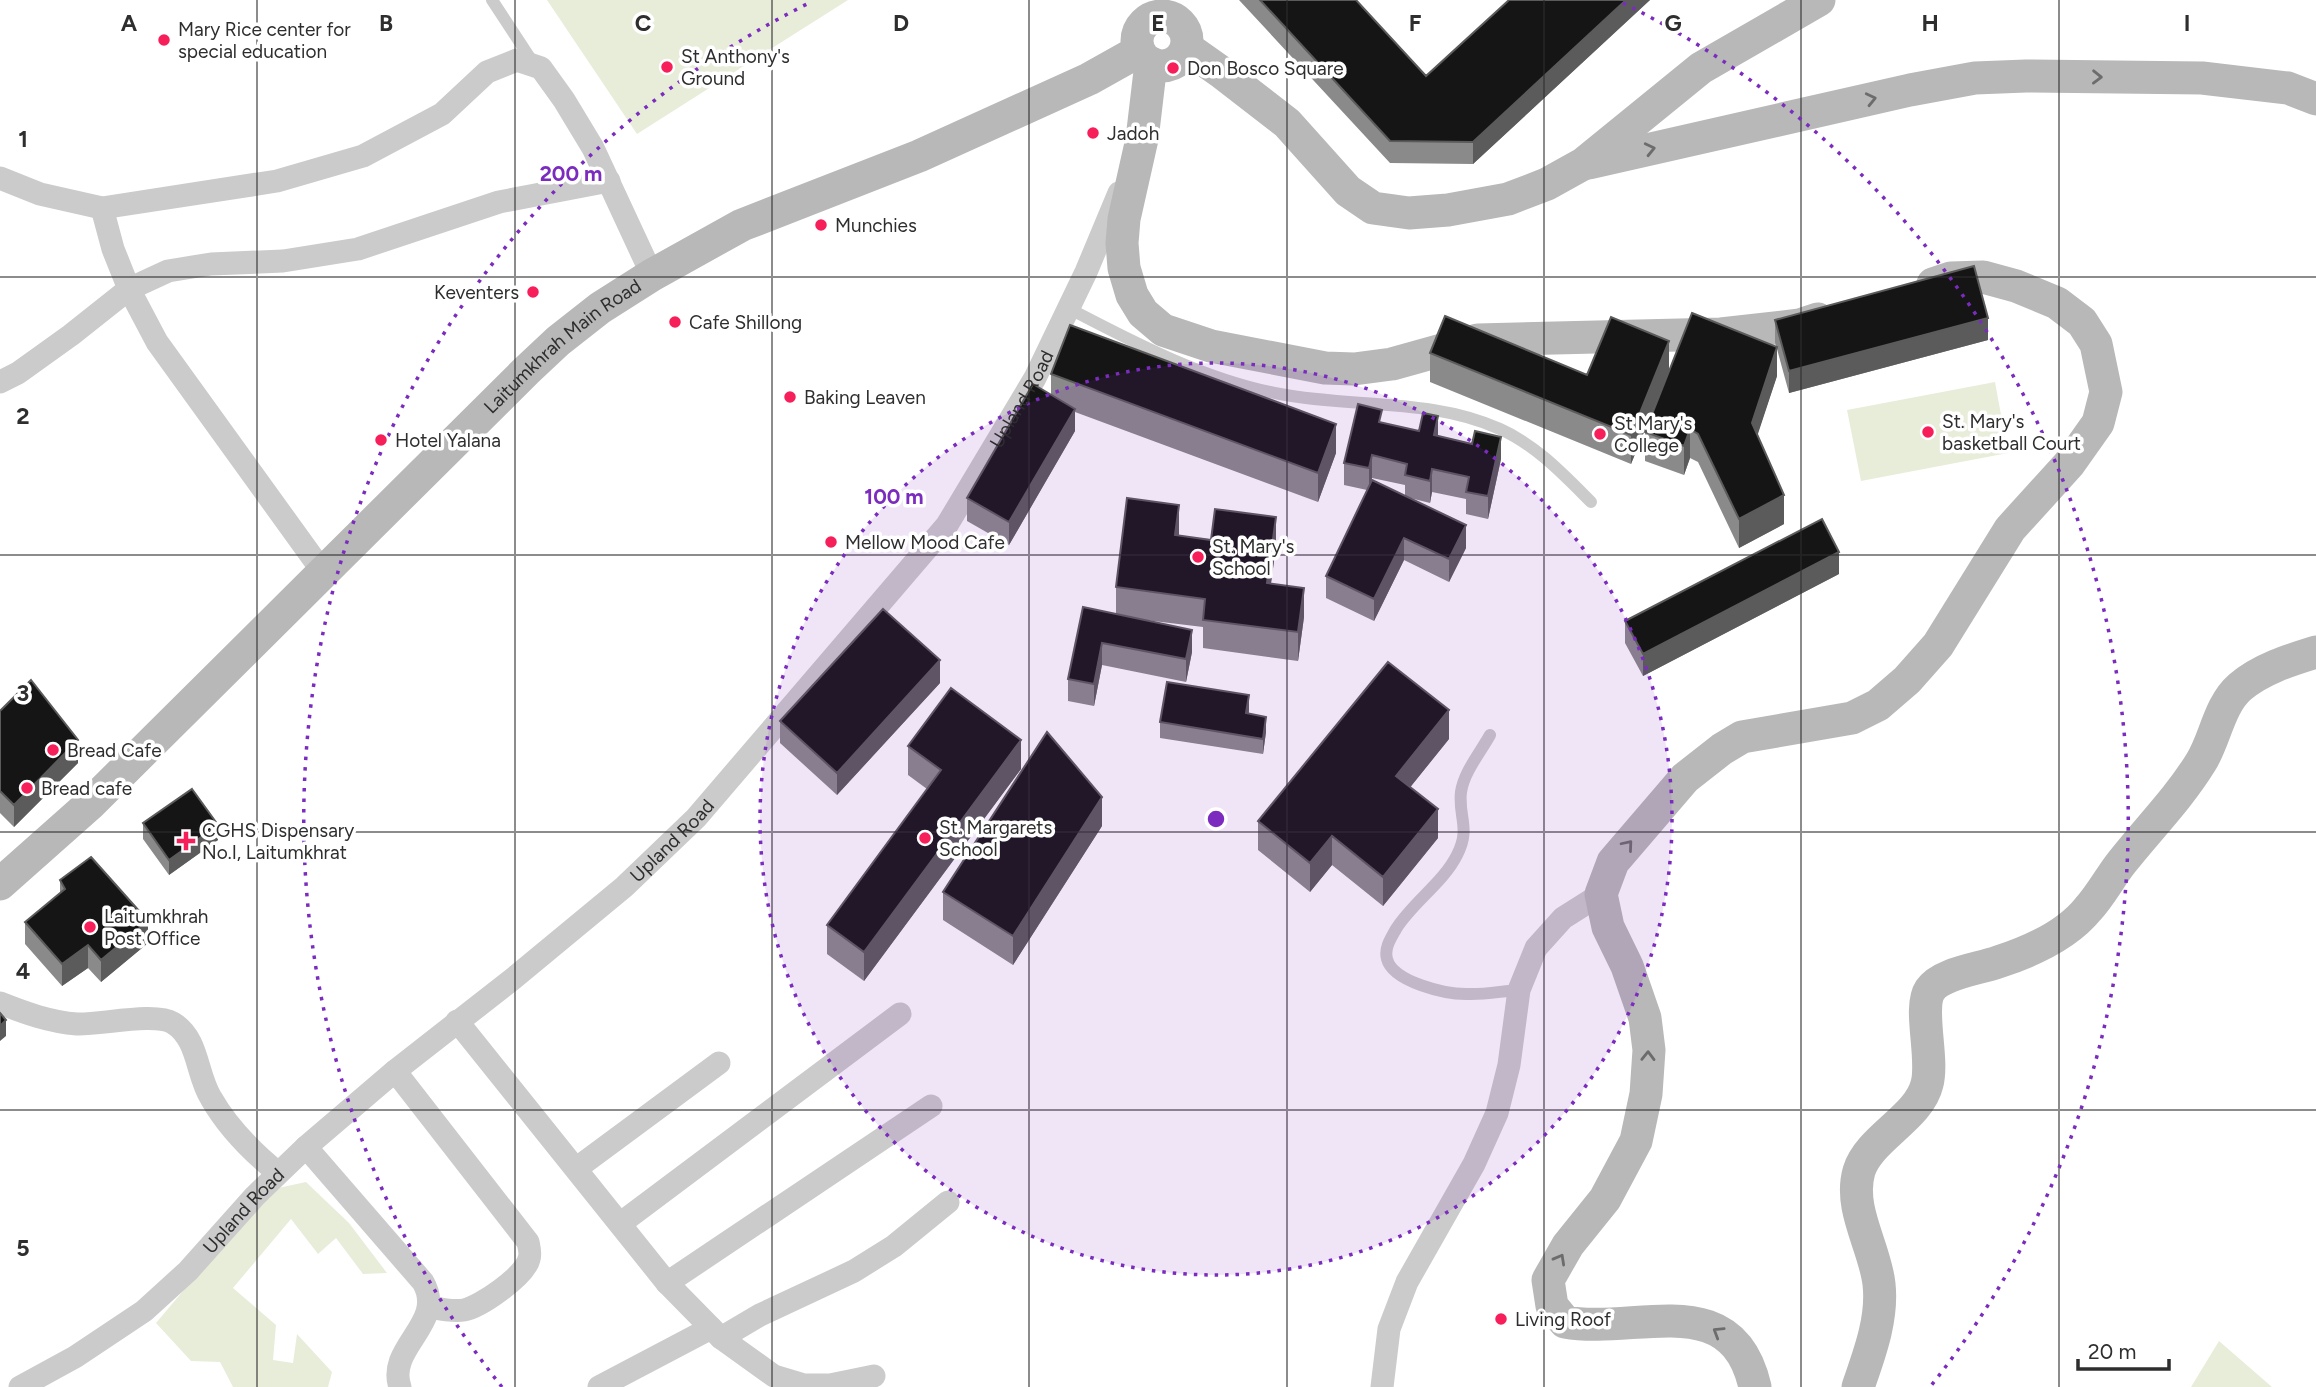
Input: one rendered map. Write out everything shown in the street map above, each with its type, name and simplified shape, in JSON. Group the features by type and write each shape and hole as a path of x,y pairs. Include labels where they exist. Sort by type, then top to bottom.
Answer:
{"street":[{"path":"1186,48 1287,123 1348,191 1373,208 1409,213 1448,210 1508,199 1547,184 1583,164 1701,68 1819,0"},
{"path":"1145,57 1159,66 1176,62 1186,48 1185,31 1178,9 1148,20 1138,34 1145,57 1142,139 1124,219 1122,243 1124,268 1132,295 1143,313 1163,330 1211,346 1325,368 1354,369 1392,364 1478,340 1721,334 1800,325 1849,310"},
{"name":"Laitumkhrah Main Road","path":"0,884 89,805 558,341 600,308 652,275 742,225 919,156 1145,57"},
{"path":"0,178 40,194 102,208 277,181 363,156 442,114 487,72 517,60 541,68 564,100 593,148 652,275"},
{"path":"1583,164 1909,90 1975,78 2202,78 2288,88 2316,99"},
{"name":"Upland Road","path":"20,1387 75,1357 144,1311 188,1271 255,1196 306,1147 395,1071 624,887 696,818 947,525 1035,378 1142,139"},
{"path":"0,382 18,373 61,343 129,289 168,271 211,264 284,261 358,249 499,202 609,181"},
{"path":"102,208 113,249 129,289 157,342 323,572"},
{"path":"1755,1387 1737,1346 1715,1327 1678,1320 1586,1326 1565,1322 1552,1306 1548,1280 1568,1245 1605,1199 1636,1141 1646,1094 1649,1050 1645,1018 1627,966 1608,927 1601,894 1613,862 1685,778 1722,749 1742,737 1852,718 1878,705 1907,680 1938,645 2010,529 2069,464 2098,423 2106,392 2096,344 2082,322 2057,303 2015,286 1983,277 1951,278 1909,292"},
{"path":"1857,1387 1871,1347 1880,1298 1875,1264 1858,1205 1858,1176 1870,1153 1921,1098 1927,1086 1929,1040 1925,1005 1930,990 1940,981 1957,974 2033,948 2063,931 2087,911 2120,864 2202,762 2228,702 2238,689 2256,676 2285,662 2316,652"},
{"path":"1382,1387 1389,1328 1406,1282 1474,1164 1497,1113 1509,1065 1519,990 1536,948 1563,918 1601,894"},
{"path":"0,1003 44,1019 79,1024 171,1021 184,1033 193,1047 209,1095 225,1121 252,1152 278,1173"},
{"path":"621,1223 900,1014"},
{"path":"457,1021 667,1283 716,1333 775,1376 804,1385 830,1385 874,1376"},
{"path":"577,1168 719,1063"},
{"path":"395,1071 528,1242 530,1258 524,1269 515,1279 476,1306 463,1310 430,1307"},
{"path":"667,1283 931,1106"},
{"path":"306,1147 423,1282 430,1294 430,1307 399,1363 397,1385"},
{"path":"599,1387 854,1271 894,1246 948,1202"}],"lane":[{"path":"492,0 536,66"},
{"path":"1068,308 1134,342 1227,379 1280,394 1452,413 1501,430 1545,457 1591,502"},
{"path":"1490,735 1461,791 1464,842 1455,860 1398,926 1387,944 1387,958 1395,972 1430,989 1465,994 1519,990"}],"green space":[{"name":"St Anthony's Ground","path":"547,0 848,0 637,134"},
{"name":"St. Mary's basketball Court","path":"1995,382 2008,453 1861,481 1847,410"},
{"path":"306,1182 349,1223 387,1273 363,1274 336,1238 318,1254 291,1219 233,1288 276,1325 273,1360 293,1363 297,1334 332,1372 328,1387 233,1387 220,1362 191,1361 156,1323 210,1259 278,1188"},
{"path":"2219,1341 2272,1387 2191,1387"}],"building":[{"path":"1260,0 1356,0 1426,76 1509,0 1626,0 1473,142 1390,141"},
{"path":"1974,266 1988,318 1789,371 1775,320"},
{"path":"1692,313 1777,347 1752,423 1784,495 1739,519 1698,434 1690,429 1684,446 1645,432"},
{"path":"1445,316 1587,375 1611,317 1669,341 1631,435 1430,353"},
{"path":"1070,325 1336,424 1318,473 1051,374"},
{"path":"1033,384 1075,409 1009,522 967,498"},
{"path":"1358,404 1382,410 1379,422 1419,431 1423,413 1438,416 1434,435 1472,444 1475,431 1501,437 1488,496 1466,492 1469,477 1432,469 1430,481 1405,475 1407,464 1372,455 1369,468 1344,463"},
{"path":"1372,480 1466,525 1449,559 1404,538 1374,599 1326,576"},
{"path":"1127,498 1179,505 1175,535 1211,540 1215,509 1276,517 1267,583 1304,588 1298,632 1203,620 1205,599 1116,587"},
{"path":"1822,519 1839,552 1643,654 1625,621"},
{"path":"1083,607 1192,630 1186,659 1102,643 1094,684 1068,679"},
{"path":"883,609 940,660 837,773 780,721"},
{"path":"1388,662 1449,710 1396,776 1438,809 1383,877 1332,836 1310,863 1258,821"},
{"name":"Bread cafe","path":"31,680 78,740 14,805 0,791 0,711"},
{"path":"1167,682 1249,695 1246,713 1266,717 1263,739 1160,722"},
{"path":"951,688 1021,740 864,952 827,925 941,770 908,746"},
{"path":"1047,732 1102,797 1013,936 943,892"},
{"path":"192,789 218,825 169,860 143,823"},
{"name":"Laitumkhrah Post Office","path":"91,857 148,921 101,960 88,945 62,964 25,922 65,889 60,880"},
{"path":"0,1013 6,1020 0,1026"}],"place":[{"name":"Mary Rice center for special education","path":"164,40"},
{"name":"St Anthony's Ground","path":"667,67"},
{"name":"Don Bosco Square","path":"1173,68"},
{"name":"Jadoh","path":"1093,133"},
{"name":"Munchies","path":"821,225"},
{"name":"Keventers","path":"533,292"},
{"name":"Cafe Shillong","path":"675,322"},
{"name":"Baking Leaven","path":"790,397"},
{"name":"St. Mary's basketball Court","path":"1928,432"},
{"name":"St Mary's College","path":"1600,434"},
{"name":"Hotel Yalana","path":"381,440"},
{"name":"Mellow Mood Cafe","path":"831,542"},
{"name":"St. Mary's School","path":"1198,557"},
{"name":"Bread Cafe","path":"53,750"},
{"name":"Bread cafe","path":"27,788"},
{"name":"St. Margarets School","path":"925,838"},
{"name":"CGHS Dispensary No.I, Laitumkhrat","path":"186,841"},
{"name":"Laitumkhrah Post Office","path":"90,927"},
{"name":"Living Roof","path":"1501,1319"}]}
